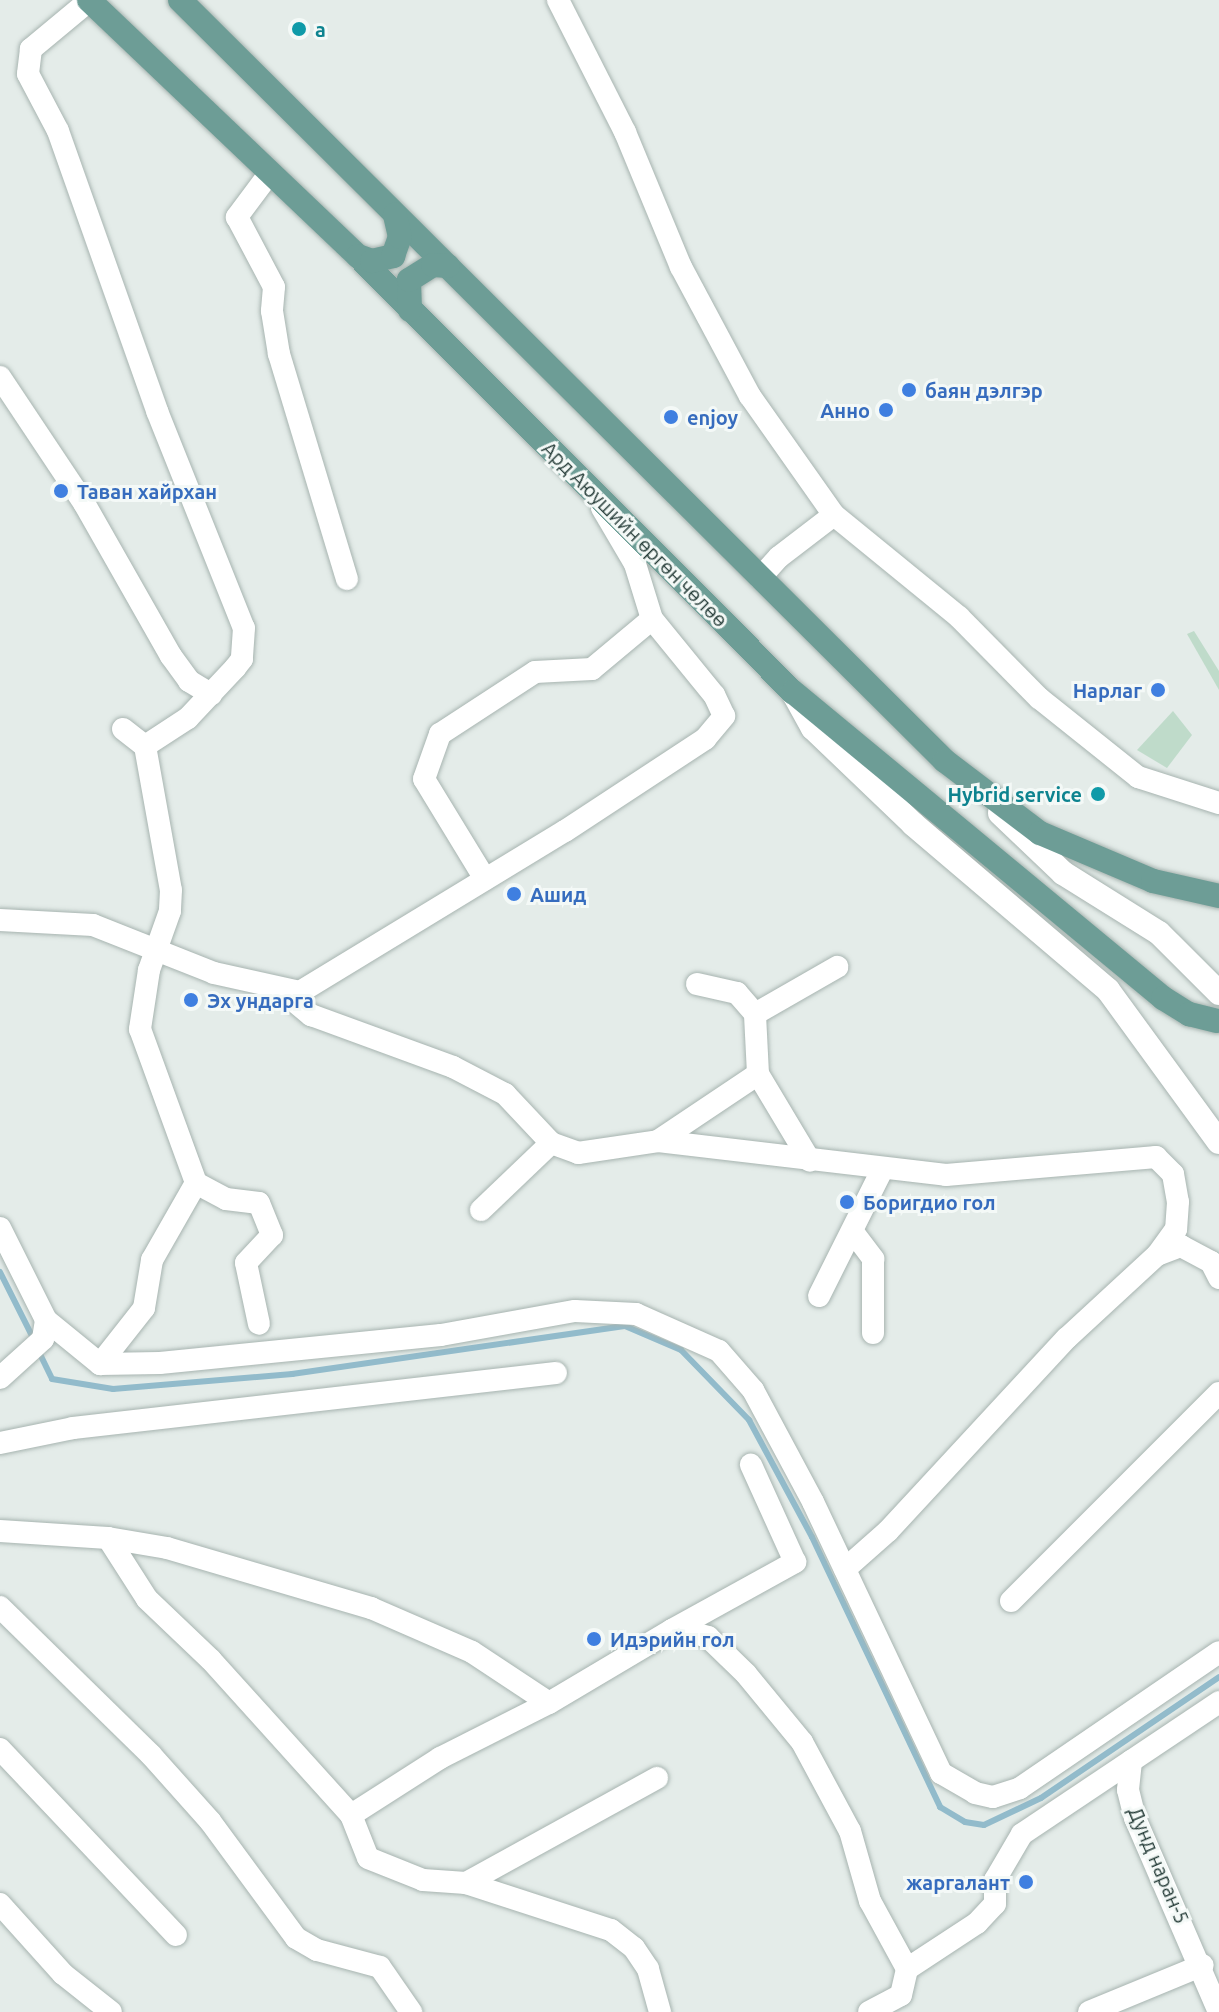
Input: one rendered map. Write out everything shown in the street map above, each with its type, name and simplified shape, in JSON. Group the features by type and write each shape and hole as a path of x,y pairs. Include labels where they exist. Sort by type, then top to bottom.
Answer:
{"main road":[{"name":"Ард Аюушийн өргөн чөлөө","path":"90,0 358,256 793,692 1163,998 1189,1014 1217,1021"},
{"path":"180,0 945,761 1063,873 1159,933 1219,993"},
{"path":"358,256 372,261 393,256 400,237 395,215"},
{"path":"410,310 409,280 433,265 448,266"},
{"path":"793,692 813,728 913,824 1108,990 1219,1142"},
{"path":"945,761 1040,833 1153,881 1219,896"}],"street":[{"path":"90,0 31,49 28,74 58,131 157,411 244,628 242,659 188,718 145,746"},
{"path":"558,0 625,132 681,267 750,396 834,515 959,617 1039,698 1138,777 1219,803"},
{"path":"269,174 237,217 274,287 272,311 279,354 347,579"},
{"path":"0,377 84,503 171,656 189,681 211,694"},
{"path":"0,920 93,925 282,991 300,992 485,879 719,726 724,716 714,695 652,619 635,564 593,493"},
{"path":"760,578 779,557 834,515"},
{"path":"485,879 424,779 440,734 535,672 592,669 652,619"},
{"path":"123,729 145,746 171,890 159,950 149,970 140,1029 196,1183 226,1199 259,1203 272,1235 246,1263 259,1324"},
{"path":"755,1014 837,967"},
{"path":"697,984 737,993 755,1014 758,1074 810,1161"},
{"path":"282,991 311,1015 453,1067 505,1094 551,1143 578,1153 658,1141 882,1170 946,1175 1156,1157 1173,1174 1178,1202 1176,1229 1157,1255 1067,1338 888,1531 845,1569"},
{"path":"658,1141 758,1074"},
{"path":"481,1210 551,1143"},
{"path":"819,1296 882,1170"},
{"path":"100,1364 144,1308 152,1260 196,1183"},
{"path":"0,1228 44,1329 100,1364 426,1337 575,1311 636,1314 719,1351 753,1390 845,1569 941,1773 975,1793 993,1797 1020,1788 1219,1652"},
{"path":"853,1232 873,1259 873,1333"},
{"path":"1157,1255 1181,1246 1211,1262 1219,1278"},
{"path":"7,1373 44,1329"},
{"path":"0,1443 73,1428 556,1373"},
{"path":"1011,1601 1219,1393"},
{"path":"351,1815 440,1758 549,1703 795,1562 751,1465"},
{"path":"0,1531 108,1538 167,1548 371,1608 472,1652 549,1703"},
{"path":"108,1538 147,1599 211,1660 351,1815 368,1858 423,1880 466,1883 611,1930 634,1948 648,1969 660,2012"},
{"path":"0,1607 151,1755 210,1821 296,1938 317,1950 380,1967 411,2012"},
{"path":"672,1630 708,1637 802,1742 850,1831 870,1901 907,1969 901,1995 869,2012"},
{"path":"907,1969 977,1923 995,1904 995,1880 1022,1834 1219,1702"},
{"path":"0,1749 176,1935"},
{"name":"Дунд наран-5","path":"1131,1761 1128,1790 1135,1818 1203,1965 1219,2012"},
{"path":"466,1883 657,1778"},
{"path":"0,1904 63,1974 111,2012"},
{"path":"1089,2012 1203,1965"}],"green space":[{"path":"1194,631 1219,671 1219,690 1187,634"},
{"path":"1173,711 1192,735 1167,768 1137,750"}],"waterway":[{"path":"0,1272 34,1340"},
{"path":"38,1350 52,1379 113,1389 292,1374 625,1326 681,1350 749,1420 812,1537 940,1807 965,1822 984,1825 1041,1798 1219,1677"}],"place":[{"name":"а","path":"299,29"},
{"name":"баян дэлгэр","path":"909,390"},
{"name":"Анно","path":"886,410"},
{"name":"enjoy","path":"671,417"},
{"name":"Таван хайрхан","path":"61,491"},
{"name":"Нарлаг","path":"1158,690"},
{"name":"Hybrid service","path":"1098,794"},
{"name":"Ашид","path":"514,894"},
{"name":"Эх ундарга","path":"191,1000"},
{"name":"Боригдио гол","path":"847,1202"},
{"name":"Идэрийн гол","path":"594,1639"},
{"name":"жаргалант","path":"1026,1882"}]}
